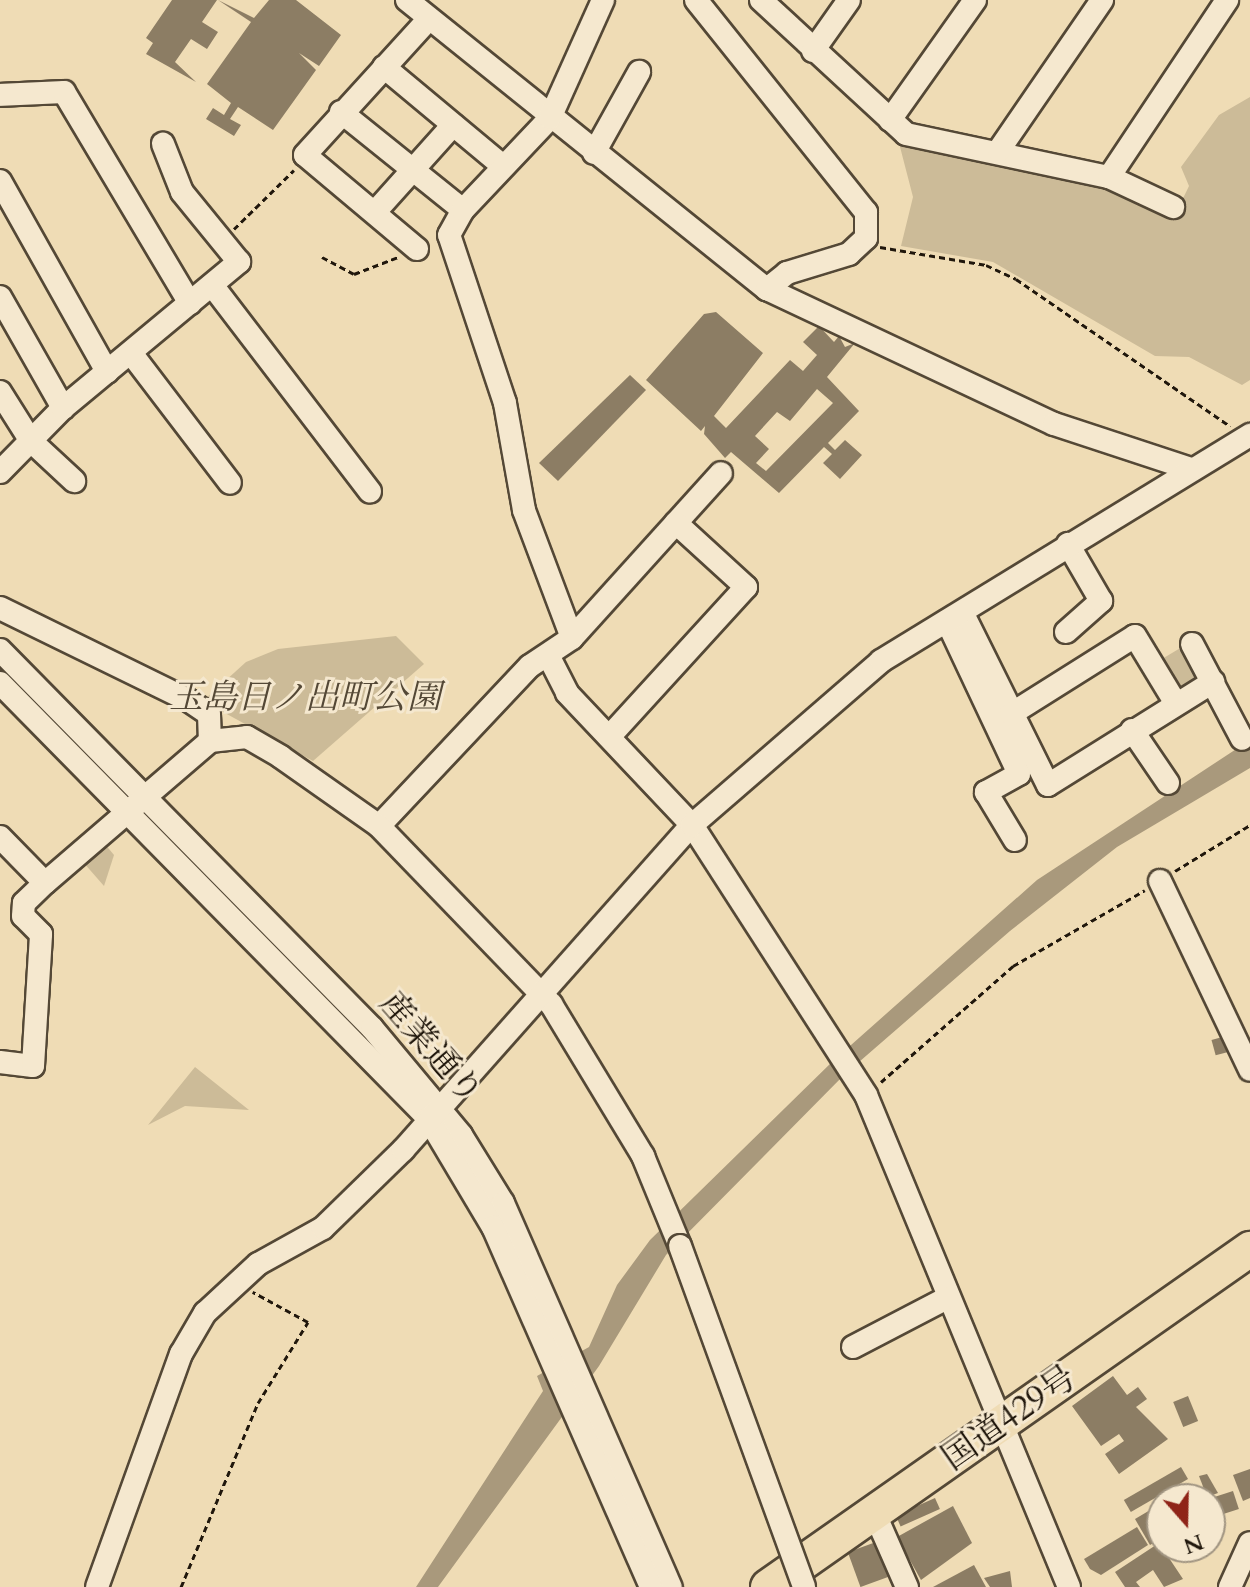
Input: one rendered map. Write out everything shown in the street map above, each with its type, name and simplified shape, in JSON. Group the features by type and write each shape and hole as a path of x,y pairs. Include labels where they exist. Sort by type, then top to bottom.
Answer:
{"highway":[{"name":"国道429号","path":"768,1587 1250,1249"}],"street":[{"path":"572,638 524,510 505,403 451,243 452,224 463,210 550,118 603,0"},
{"path":"696,0 866,212 866,238 857,246 767,289"},
{"path":"761,0 906,134 999,150 1109,177 1173,207"},
{"path":"813,51 849,0"},
{"path":"890,120 975,0"},
{"path":"999,150 1102,0"},
{"path":"1109,177 1227,0"},
{"path":"409,1 428,20 767,289 1054,424 1188,468"},
{"path":"417,249 305,155 428,20"},
{"path":"384,67 503,166"},
{"path":"594,153 639,72"},
{"path":"0,95 64,92 190,303"},
{"path":"341,112 463,210"},
{"path":"375,212 453,125"},
{"path":"0,472 63,408 239,262 182,192 163,144"},
{"path":"0,181 107,372"},
{"path":"212,285 370,492"},
{"path":"0,297 63,408"},
{"path":"131,353 230,483"},
{"path":"0,392 31,441 74,481"},
{"path":"97,1587 181,1354 235,1283 323,1228 434,1112 539,991 692,825 829,700 1188,468 1248,436"},
{"path":"379,826 530,666 550,659 572,638 721,473"},
{"path":"609,737 746,587 676,523"},
{"path":"1066,632 1101,601 1068,544"},
{"path":"0,608 188,700 209,714 210,741"},
{"path":"955,617 1011,714 1028,769"},
{"path":"955,617 1028,769 1048,785 1175,702 1213,682"},
{"path":"1011,714 1135,636 1175,702"},
{"path":"1192,644 1242,739"},
{"name":"産業通り","path":"0,650 144,793 434,1112 503,1203 564,1364 671,1587"},
{"path":"550,659 567,693 692,825 866,1095 998,1426 1069,1587"},
{"name":"産業通り","path":"0,683 434,1112"},
{"path":"1132,730 1168,783"},
{"path":"0,1062 33,1066 41,934 23,916 24,903 124,808 210,741 247,737 379,826 539,991 601,1078 643,1156 804,1587"},
{"path":"1015,840 986,792 1028,769"},
{"path":"0,837 45,883"},
{"path":"1160,881 1250,1070"},
{"path":"853,1347 947,1298"},
{"name":"産業通り","path":"577,1392 651,1587"},
{"path":"874,1512 907,1587"},
{"path":"1230,1587 1250,1543"}],"path":[{"path":"220,240 285,185 305,155"},
{"path":"857,246 928,253 1016,279 1248,436"},
{"path":"322,257 354,274 417,249"},
{"path":"866,1095 1013,966 1250,825"},
{"path":"181,1587 258,1403 308,1322 235,1283"}],"green space":[{"path":"1250,97 1250,380 1242,385 1189,357 1155,356 993,262 901,246 913,197 899,143 1098,186 1175,215 1189,186 1181,167 1219,115"},
{"name":"玉島日ノ出町公園","path":"396,636 424,664 313,761 203,701 246,662 278,649"},
{"path":"1187,644 1200,682 1180,691 1157,662"},
{"path":"104,843 114,855 104,886 83,862"},
{"path":"195,1067 249,1110 185,1106 148,1125"}],"shaded area":[{"path":"1250,740 1250,768 1117,847 1010,931 844,1075 666,1255 599,1366 438,1587 416,1587 543,1391 537,1376 589,1347 617,1285 650,1240 833,1061 1037,880"}],"building":[{"path":"172,0 217,0 202,22 218,32 207,49 191,39 175,62 196,82 146,54 153,43 146,38"},
{"path":"218,0 254,18 269,0 296,0 341,35 319,66 299,53 316,70 273,130 238,107 230,119 241,125 234,136 206,119 213,108 224,115 231,103 207,84 251,22"},
{"path":"716,312 763,353 714,416 726,428 790,360 803,371 817,355 803,342 819,326 834,342 839,336 845,347 855,343 827,377 859,411 828,443 835,450 845,440 862,455 840,479 823,463 832,454 824,447 779,493 731,452 725,458 704,434 705,426 701,431 646,380 704,314","holes":["817,389 833,403 766,471 756,463 769,449 755,436 777,412 790,421"]},
{"path":"630,375 646,390 558,481 539,463"},
{"path":"1226,1036 1230,1051 1216,1055 1212,1040"},
{"path":"1113,1376 1127,1395 1138,1387 1147,1399 1136,1407 1168,1439 1119,1474 1105,1454 1124,1441 1119,1434 1101,1446 1072,1406"},
{"path":"1188,1396 1198,1421 1183,1427 1173,1402"},
{"path":"1181,1467 1188,1479 1181,1483 1153,1483"},
{"path":"1250,1469 1250,1498 1243,1501 1233,1475"},
{"path":"1207,1474 1212,1483 1202,1483 1199,1476"},
{"path":"1146,1487 1146,1503 1131,1512 1124,1500"},
{"path":"1233,1491 1239,1509 1226,1513 1226,1493"},
{"path":"935,1498 940,1509 901,1526 896,1515"},
{"path":"953,1506 972,1543 921,1580 897,1537"},
{"path":"1146,1512 1146,1538 1135,1519"},
{"path":"1137,1527 1146,1542 1146,1546 1101,1575 1090,1569 1084,1559"},
{"path":"876,1542 889,1577 860,1587 848,1552"},
{"path":"1146,1552 1146,1563 1172,1563 1183,1579 1164,1587 1153,1570 1136,1582 1140,1587 1125,1587 1115,1572"},
{"path":"974,1565 986,1587 933,1587"},
{"path":"1010,1571 1012,1587 990,1587 984,1578"}]}
